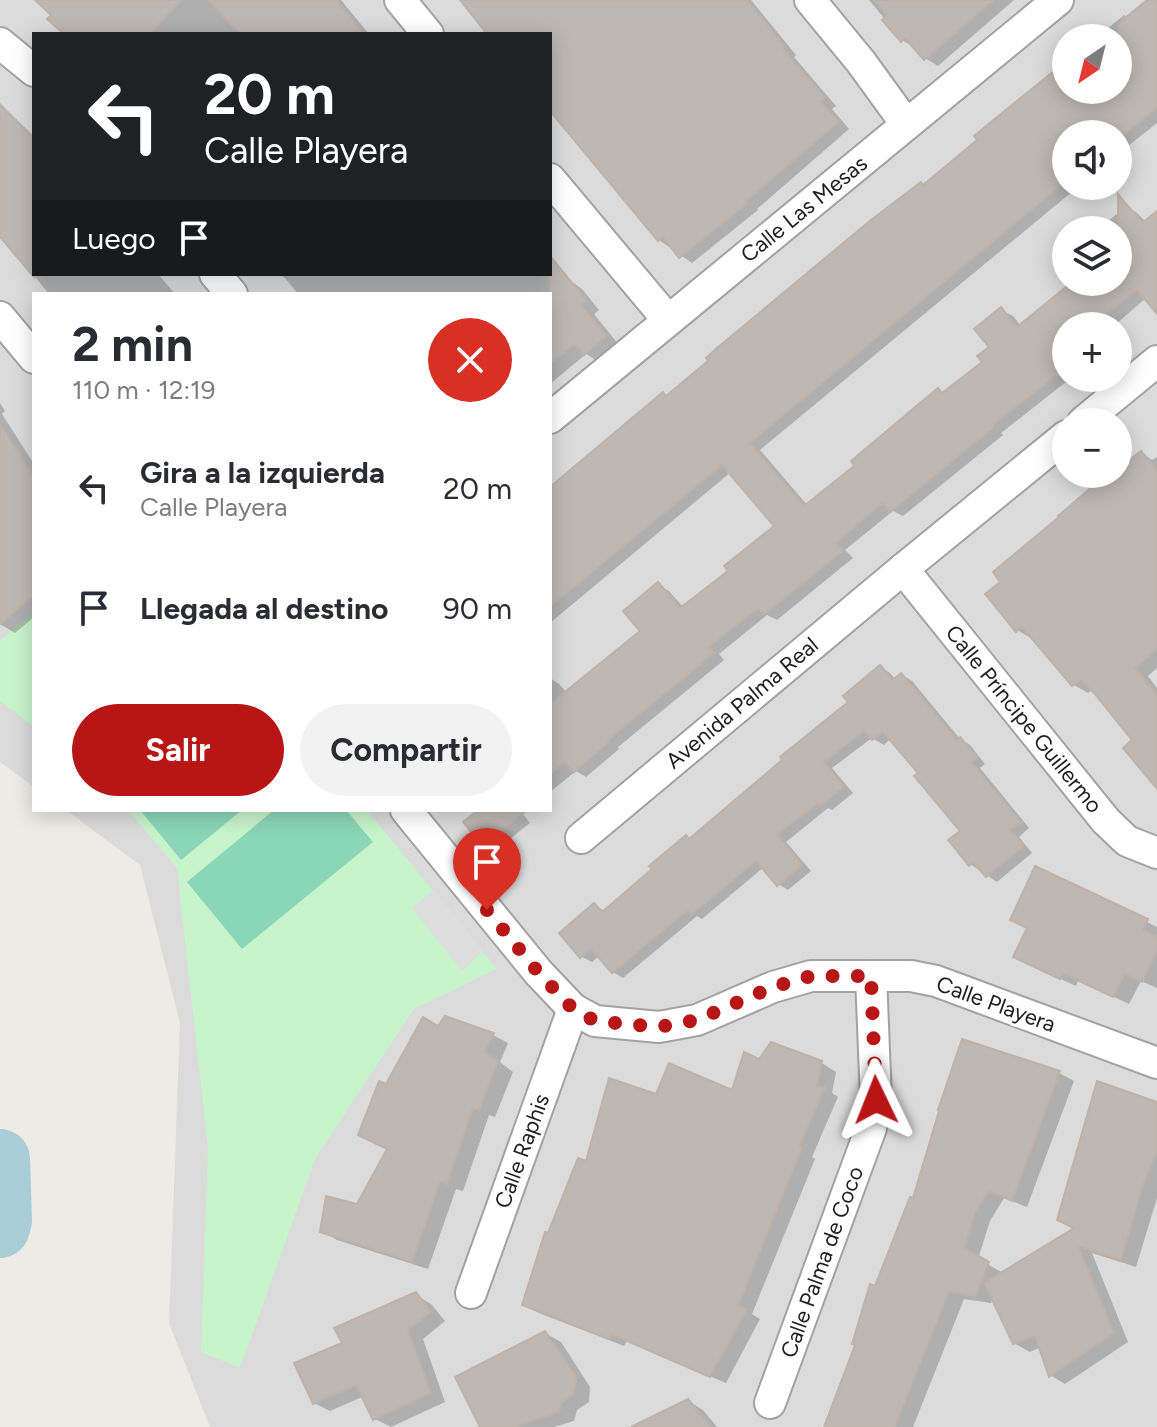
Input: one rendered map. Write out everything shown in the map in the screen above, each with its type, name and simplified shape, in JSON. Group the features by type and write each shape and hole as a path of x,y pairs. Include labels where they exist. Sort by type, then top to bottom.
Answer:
{"street":[{"path":"400,0 426,32"},
{"path":"810,0 906,124"},
{"name":"Calle Las Mesas","path":"552,416 1058,0"},
{"path":"0,43 32,69"},
{"path":"552,181 668,320"},
{"path":"217,276 230,292"},
{"path":"0,317 32,356"},
{"path":"1100,408 1157,361"},
{"name":"Avenida Palma Real","path":"581,838 1052,447"},
{"name":"Calle Príncipe Guillermo","path":"903,569 1106,821 1127,841 1157,853"},
{"name":"Calle Playera","path":"408,812 538,972 573,1009 595,1021 659,1027 697,1020 773,987 811,976 911,976 936,981 1157,1063"},
{"name":"Calle Palma de Coco","path":"770,1403 871,1128 876,1100 871,976"},
{"name":"Calle Raphis","path":"471,1293 573,1009"}],"shaded area":[{"path":"0,0 1157,0 1157,1427 210,1427 169,1323 180,1023 140,865 69,812 552,812 552,292 32,292 32,786 0,762"},
{"path":"434,890 483,951 462,971 412,908"}],"green space":[{"path":"32,615 32,725 0,701 0,641"},
{"path":"130,812 369,812 497,969 414,1009 316,1157 240,1368 201,1352 208,1148 177,868"},
{"path":"142,812 240,812 181,860"},
{"path":"272,812 348,812 373,842 242,949 187,882"}],"building":[{"path":"35,0 182,0 152,32 62,32 47,19 51,15"},
{"path":"208,0 336,0 361,32 238,32"},
{"path":"460,0 747,0 825,98 821,102 839,122 746,201 748,203 679,258 663,237 658,241 552,113 552,32 485,32"},
{"path":"874,0 994,0 924,60 905,38 901,42 882,20 887,15"},
{"path":"1147,0 1157,0 1157,108 1132,128 1132,120 1052,120 1052,193 750,443 804,506 854,466 851,461 938,388 942,393 982,362 977,356 989,347 974,329 1001,307 1017,327 1055,296 1130,296 1110,312 1052,312 1052,379 890,512 883,503 836,543 843,551 764,615 758,608 709,647 714,653 574,772 565,762 552,773 552,702 640,631 623,611 658,582 680,608 728,571 724,566 774,526 722,465 552,605 552,485 663,392 666,396 708,361 706,358 717,348 871,220 921,182 923,185 977,140 974,136 1052,72 1052,104 1132,104 1132,24 1118,24"},
{"path":"0,105 32,136 32,275 0,237"},
{"path":"1118,200 1123,200 1142,223 1157,211 1157,314 1137,290 1132,294 1132,216 1118,216"},
{"path":"552,258 587,301 581,305 607,336 584,355 575,344 552,362"},
{"path":"0,424 32,474 32,597 0,624"},
{"path":"1141,451 1157,470 1157,649 1135,668 1157,694 1157,789 1123,748 1132,740 1095,694 1081,680 1072,686 1022,627 1016,632 985,594 1000,582 993,572 1091,488 1132,488 1132,458"},
{"path":"880,665 893,680 901,673 957,740 960,737 977,757 971,762 1021,822 1010,830 1024,846 986,877 973,862 969,866 948,840 960,831 914,776 918,773 883,732 872,740 864,731 824,762 844,787 777,835 802,865 777,886 756,861 691,915 687,911 612,973 591,949 580,958 559,933 594,903 602,912 652,869 649,866 686,835 689,839 782,760 780,757 848,702 843,696"},
{"path":"476,812 525,812 483,847 463,822"},
{"path":"1035,866 1148,919 1143,930 1157,937 1157,951 1142,982 1125,974 1113,997 1062,973 1060,979 1013,957 1027,928 1010,920"},
{"path":"445,1016 494,1033 485,1052 498,1061 479,1110 473,1108 447,1184 440,1182 412,1262 320,1232 326,1196 357,1204 387,1149 358,1135 379,1081 386,1084 423,1017 438,1026"},
{"path":"962,1039 1060,1071 1012,1201 989,1191 975,1212 965,1248 989,1262 976,1296 949,1292 895,1427 824,1427 855,1345 852,1344 870,1284 875,1286 910,1197 913,1198"},
{"path":"771,1042 822,1061 817,1086 825,1087 738,1306 747,1309 710,1377 611,1334 609,1339 522,1305 545,1232 548,1233 578,1158 586,1161 609,1078 656,1094 669,1063 732,1090 744,1052 759,1059"},
{"path":"1097,1081 1157,1102 1157,1153 1143,1185 1121,1260 1078,1246 1114,1333 1049,1377 1035,1336 1013,1344 984,1283 1074,1228 1057,1220"},
{"path":"416,1292 431,1312 408,1330 431,1393 373,1420 356,1385 313,1404 294,1363 342,1343 334,1328"},
{"path":"545,1331 576,1376 574,1394 562,1402 559,1412 514,1427 480,1427 455,1377"},
{"path":"688,1399 711,1427 631,1427"}],"waterway":[{"path":"0,1159 0,1228"}],"route":[{"path":"487,910 573,1009 595,1021 659,1027 697,1020 773,987 811,976 871,976 876,1100"}]}
